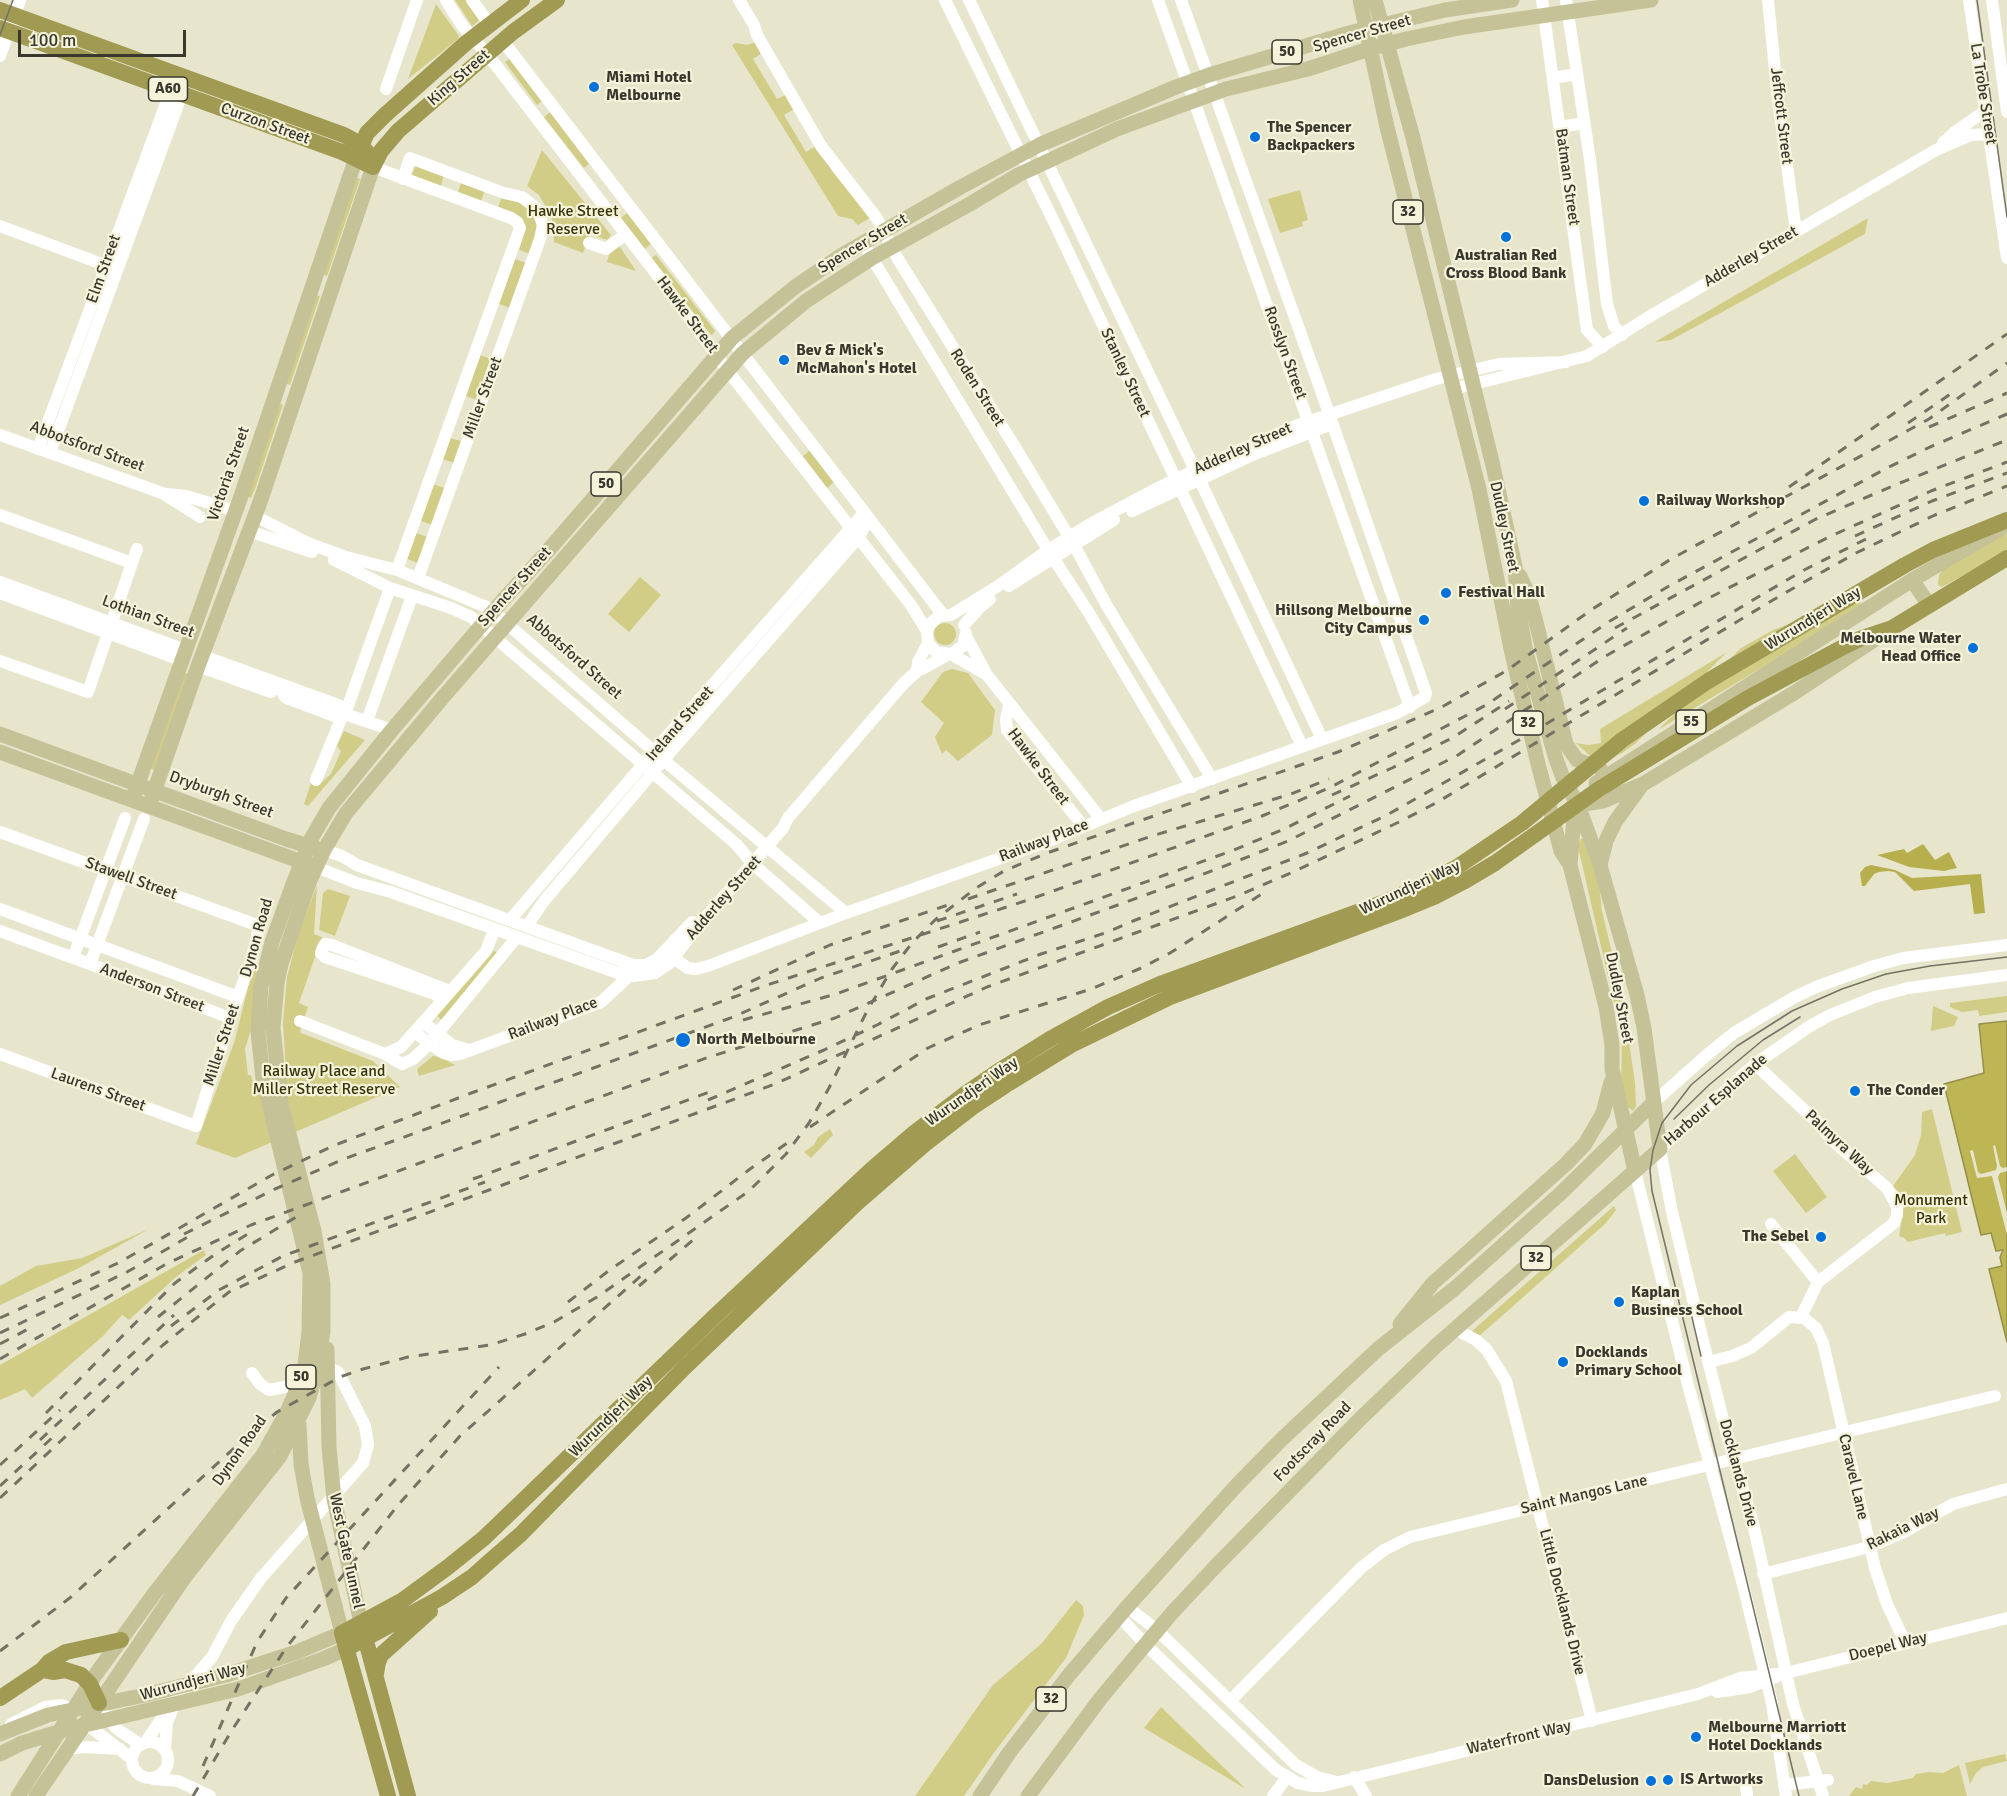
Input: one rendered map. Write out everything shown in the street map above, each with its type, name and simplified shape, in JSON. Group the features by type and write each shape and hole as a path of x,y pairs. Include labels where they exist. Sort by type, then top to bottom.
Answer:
{"highway":[{"name":"King Street","path":"358,152 367,133 384,115 472,38 522,0"},
{"name":"King Street","path":"374,164 385,145 398,131 502,41 557,0"},
{"name":"Curzon Street","path":"9,17 82,49 218,99 287,123 344,135 358,152 374,164"},
{"name":"Hawke Street","path":"490,25 502,41"},
{"name":"Wurundjeri Way","path":"363,1631 484,1538 863,1177 914,1133 965,1094 1050,1039 1160,984 1382,903 1432,881 1522,823 1622,740 1671,705 1820,614 1933,550 2007,520"},
{"name":"Wurundjeri Way","path":"344,1641 453,1591 472,1577 520,1534 684,1368 857,1203 925,1144 974,1106 1073,1044 1123,1018 1170,997 1397,912 1445,891 1495,863 1599,789 1646,759 1748,698 1862,638 1892,628 2007,558"},
{"path":"377,1684 376,1669 381,1655 453,1591"},
{"name":"West Gate Tunnel","path":"363,1631 408,1796"},
{"path":"0,1698 66,1652 121,1640"},
{"name":"West Gate Tunnel","path":"344,1641 388,1796"},
{"path":"42,1670 76,1673 86,1678 99,1703"}],"main road":[{"name":"Dudley Street","path":"1360,0 1390,138 1479,489 1511,649 1543,785 1561,851 1570,865 1607,1011 1612,1045 1612,1069 1635,1171"},
{"name":"Dudley Street","path":"1375,0 1471,378 1515,566 1518,608 1526,652 1555,756 1563,778 1578,805 1600,865 1639,1003 1654,1102"},
{"name":"Spencer Street","path":"308,864 308,846 329,808 392,730 732,338 795,287 863,243 959,188 1039,145 1110,113 1209,75 1365,29 1444,10 1512,0"},
{"name":"Spencer Street","path":"308,864 324,850 346,813 506,622 743,353 813,296 872,258 1046,161 1117,129 1215,93 1308,69 1388,44 1449,30 1545,16 1566,6 1651,0"},
{"path":"1444,10 1449,30"},
{"path":"1301,48 1308,69"},
{"path":"1110,113 1117,129"},
{"name":"Victoria Street","path":"132,800 233,518 358,152"},
{"path":"146,812 252,524 374,164"},
{"path":"959,188 970,204"},
{"path":"313,284 331,290"},
{"path":"276,392 294,398"},
{"path":"656,427 668,438"},
{"path":"583,511 596,522"},
{"name":"Abbotsford Street","path":"233,518 252,524"},
{"name":"Wurundjeri Way","path":"1578,805 1593,786 1615,770 1767,675 1912,580 2007,526"},
{"path":"546,553 559,564"},
{"path":"1515,566 1529,596 1566,744 1573,757 1581,762 1593,767 1615,770"},
{"path":"1912,580 1929,605"},
{"path":"207,592 224,598"},
{"name":"Wurundjeri Way","path":"1643,784 1794,693 1892,628"},
{"name":"Lothian Street","path":"183,655 200,661"},
{"path":"431,685 444,696"},
{"name":"Dryburgh Street","path":"0,734 324,850"},
{"path":"4,754 15,739"},
{"name":"Dryburgh Street","path":"4,754 132,800 146,812 308,864"},
{"path":"1600,865 1606,841 1615,822 1643,784"},
{"name":"55","path":"1578,805 1603,801 1643,784"},
{"path":"1543,785 1564,800 1578,805 1571,838 1570,865"},
{"name":"Dynon Road","path":"22,1790 121,1640 173,1568 269,1446 294,1399 304,1365 310,1322 310,1273 271,1083 258,1032 261,986 272,942 308,864"},
{"name":"Footscray Road","path":"1378,1349 1433,1283 1566,1164 1585,1144 1603,1113 1612,1069"},
{"name":"Dynon Road","path":"39,1792 202,1553 272,1467 299,1422 309,1398 323,1332 324,1301 321,1267 314,1231 289,1139 271,1083"},
{"name":"Footscray Road","path":"980,1796 1045,1707 1123,1612 1236,1486 1282,1439 1378,1349 1454,1289 1626,1131 1654,1102"},
{"name":"32","path":"1654,1102 1660,1149"},
{"name":"Footscray Road","path":"1028,1796 1074,1732 1145,1644 1214,1568 1359,1420 1455,1329 1660,1149"},
{"name":"West Gate Tunnel","path":"324,1301 332,1484 336,1514 363,1631"},
{"name":"West Gate Tunnel","path":"304,1365 299,1422 301,1464 307,1498 344,1641"},
{"name":"Wurundjeri Way","path":"0,1733 48,1715 226,1675 297,1652 344,1641"},
{"name":"Wurundjeri Way","path":"0,1754 22,1743 68,1729 238,1689 315,1662 344,1641"},
{"path":"73,1711 85,1723"}],"street":[{"path":"386,89 417,0"},
{"name":"Hawke Street","path":"446,0 472,38 487,54 645,258 728,370 911,605 927,637"},
{"name":"Hawke Street","path":"472,0 490,25"},
{"name":"Roden Street","path":"739,0 825,152 859,194 884,231 904,268 1071,541 1107,606 1212,779"},
{"name":"Stanley Street","path":"945,0 1021,154 1302,747"},
{"name":"Stanley Street","path":"969,0 1322,740"},
{"name":"Rosslyn Street","path":"1158,0 1410,706"},
{"name":"Rosslyn Street","path":"1182,0 1426,693 1425,697"},
{"name":"Batman Street","path":"1542,0 1587,330 1603,347"},
{"name":"Jeffcott Street","path":"1768,0 1778,100 1796,231"},
{"name":"La Trobe Street","path":"1969,0 2007,258"},
{"name":"La Trobe Street","path":"1992,0 2007,111"},
{"name":"Batman Street","path":"1566,6 1584,123 1608,310 1614,326 1622,335"},
{"path":"0,56 9,17"},
{"path":"1548,41 1571,37"},
{"name":"Hawke Street","path":"502,41 867,516 947,615"},
{"path":"1553,78 1577,74"},
{"name":"Elm Street","path":"44,451 179,84"},
{"path":"536,120 552,106"},
{"name":"Adderley Street","path":"1936,150 1955,132 1984,111"},
{"path":"1560,127 1584,123"},
{"name":"Adderley Street","path":"947,615 1071,541 1177,484 1310,426 1451,382 1471,378 1499,364 1566,362 1581,358 1936,150 1971,135 1989,137"},
{"name":"Miller Street","path":"403,179 410,158 504,193 522,197 534,205 542,218 543,230 417,578"},
{"name":"Curzon Street","path":"374,164 403,179 510,218 518,224 519,232"},
{"path":"0,226 111,267"},
{"name":"Miller Street","path":"397,570 519,232"},
{"path":"603,264 608,248 626,234"},
{"path":"589,243 608,248"},
{"name":"Roden Street","path":"863,243 1050,554 1089,613 1192,787"},
{"path":"645,258 660,245"},
{"path":"885,280 904,268"},
{"path":"772,426 788,413"},
{"name":"Abbotsford Street","path":"0,435 162,493 186,496 233,518"},
{"name":"Abbotsford Street","path":"162,493 200,517"},
{"path":"0,515 132,563"},
{"name":"Ireland Street","path":"527,926 544,901 659,756 867,516"},
{"name":"Abbotsford Street","path":"252,524 324,553 390,588 467,614 736,844 750,861 820,923"},
{"path":"0,661 88,692 137,549"},
{"name":"Abbotsford Street","path":"324,553 397,570 481,604 494,612 659,756 846,913"},
{"name":"Adderley Street","path":"965,631 980,607 1050,554"},
{"name":"Lothian Street","path":"0,582 183,655"},
{"path":"316,780 344,714 390,588"},
{"path":"442,605 447,591"},
{"name":"Lothian Street","path":"0,593 111,628"},
{"path":"367,721 412,596"},
{"path":"947,615 965,631 963,646 949,654 936,652 927,637 932,620 947,615"},
{"name":"Hawke Street","path":"965,631 987,675 1101,819"},
{"name":"Adderley Street","path":"653,968 670,955 764,844 783,828 788,818 917,670 927,637"},
{"name":"Hawke Street","path":"949,654 987,675"},
{"name":"Adderley Street","path":"917,670 924,669 949,654"},
{"name":"Lothian Street","path":"200,661 277,686 286,698 334,716 344,714 392,730"},
{"name":"Railway Place","path":"670,955 688,968 700,968 1046,842 1101,819 1322,740 1410,706 1425,697"},
{"name":"Hawke Street","path":"1010,705 1006,719 1007,730 1083,826"},
{"name":"Ireland Street","path":"510,921 649,769"},
{"path":"90,964 146,812"},
{"path":"73,958 125,818"},
{"name":"Stawell Street","path":"0,832 254,924 259,927 259,931"},
{"name":"Dryburgh Street","path":"324,850 494,930 628,964 653,968"},
{"name":"Dryburgh Street","path":"308,864 369,885 427,898 527,926 629,976 644,976 653,968"},
{"path":"369,885 374,872"},
{"name":"Anderson Street","path":"0,909 238,997"},
{"path":"47,949 54,929"},
{"path":"385,1054 401,1047 486,951 494,930"},
{"name":"Miller Street","path":"196,1126 259,931"},
{"name":"Anderson Street","path":"0,932 230,1018"},
{"path":"300,1021 385,1054 402,1064 413,1059 429,1044 517,937"},
{"path":"325,944 332,945 446,996 325,957 321,953 323,947 325,944"},
{"path":"1654,1102 1708,1053 1734,1033 1784,1002 1816,987 1903,958 2007,945"},
{"name":"Harbour Esplanade","path":"1660,1149 1755,1064 1810,1026 1841,1010 1875,997 1918,986 2007,975"},
{"name":"Railway Place","path":"414,1032 443,1053 451,1055 601,1002 629,976"},
{"path":"193,1004 201,983"},
{"path":"423,1022 456,1047 470,1050"},
{"name":"Laurens Street","path":"0,1054 196,1126"},
{"name":"Palmyra Way","path":"1755,1064 1816,1121 1829,1138 1887,1188 1897,1206 1896,1219 1887,1229 1818,1282"},
{"name":"Docklands Drive","path":"1660,1149 1672,1212 1752,1522 1794,1712 1824,1781 1823,1796"},
{"name":"Docklands Drive","path":"1635,1171 1710,1466 1743,1585 1775,1719 1785,1790"},
{"path":"1709,1362 1744,1352 1786,1319 1801,1317 1818,1282 1771,1224"},
{"name":"Caravel Lane","path":"1801,1317 1813,1324 1821,1339 1869,1547 1887,1604 1905,1642"},
{"name":"Little Docklands Drive","path":"1455,1329 1476,1340 1487,1350 1506,1381 1592,1720"},
{"path":"132,1759 135,1751 143,1744 167,1708 212,1657 231,1621 261,1578 363,1463 368,1445 365,1426 338,1372 330,1369"},
{"path":"252,1373 260,1384 269,1390 290,1386"},
{"name":"Saint Mangos Lane","path":"1230,1701 1354,1574 1384,1550 1424,1532 1539,1508 1995,1396"},
{"name":"Rakaia Way","path":"1763,1574 1869,1547 1904,1532 1953,1504 2007,1489"},
{"name":"Waterfront Way","path":"1123,1612 1157,1630 1301,1769 1322,1779 1340,1780"},
{"name":"Waterfront Way","path":"1123,1612 1145,1644 1233,1730 1287,1777 1298,1783 1313,1786 1323,1786 1698,1694 1750,1687 1765,1678 1786,1673"},
{"name":"Doepel Way","path":"1786,1673 2007,1617"},
{"path":"152,1779 160,1776 166,1769 168,1761 165,1751 167,1722 179,1695"},
{"path":"99,1703 107,1718 117,1729 143,1744 154,1742 165,1751 189,1785"},
{"path":"0,1733 30,1713 45,1707 64,1706 73,1711"},
{"path":"85,1723 132,1759 136,1772 143,1777 189,1785 210,1796"},
{"path":"68,1749 83,1747 121,1749"},
{"path":"1273,1796 1287,1777"},
{"path":"1354,1777 1366,1796"},
{"path":"1785,1790 1824,1781"}],"green space":[{"path":"455,0 466,0 480,20 472,26"},
{"path":"436,4 459,36 458,39 408,79"},
{"path":"756,42 762,53 753,59 777,99 787,94 796,108 784,115 806,152 818,145 832,171 870,218 858,225 852,219 838,216 732,45 736,43 747,45"},
{"path":"510,58 542,101 537,105 505,62"},
{"path":"550,112 589,164 584,168 544,117"},
{"name":"Hawke Street Reserve","path":"542,150 611,235 607,240 590,234 583,253 554,242 550,214 539,195 527,186"},
{"path":"416,165 444,175 441,186 411,177"},
{"path":"355,177 360,179 327,276 323,274"},
{"path":"461,183 485,190 481,201 458,192"},
{"path":"1300,190 1308,220 1302,222 1303,226 1280,233 1268,199"},
{"path":"502,196 525,205 536,220 537,230 530,254 519,250 525,229 523,219 498,208"},
{"path":"627,213 651,244 645,249 621,218"},
{"path":"1868,218 1865,234 1671,340 1655,342"},
{"path":"618,244 636,271 607,262 610,251"},
{"path":"656,255 715,331 712,335 651,258"},
{"path":"515,259 526,263 510,308 499,304"},
{"path":"316,295 320,296 290,385 285,383"},
{"path":"480,355 491,359 477,400 466,396"},
{"path":"279,403 283,405 251,498 248,497"},
{"path":"450,438 461,441 454,463 443,459"},
{"path":"810,450 834,482 827,488 803,456"},
{"path":"433,484 445,488 432,525 421,521"},
{"path":"416,533 427,537 418,563 407,559"},
{"path":"2007,533 2007,551 1942,587 1938,585 1939,575 1946,566"},
{"path":"640,577 661,595 629,632 608,614"},
{"path":"1858,600 1862,604 1658,730 1741,648 1773,630"},
{"path":"941,623 949,623 956,630 956,638 949,645 941,645 934,638 934,630"},
{"path":"1727,652 1635,744 1622,753 1611,759 1591,757 1576,743 1589,745 1601,743 1600,729"},
{"path":"952,669 968,673 995,710 992,735 958,761 946,750 942,754 935,737 944,723 921,702 943,672"},
{"path":"183,672 188,674 154,770 149,768"},
{"path":"344,731 365,740 308,806 304,804 312,780 321,783 331,774 341,751 337,746"},
{"path":"1583,839 1599,884 1602,911 1623,999 1635,1083 1636,1106 1633,1111 1626,1105 1621,1084 1622,1038 1579,851 1578,845"},
{"name":"Railway Place and Miller Street Reserve","path":"317,885 314,934 322,937 299,1003 308,1007 300,1031 373,1061 400,1087 235,1158 196,1144 234,1043 253,968 257,969 251,1029 245,1049 248,1075 251,1075 255,1089 286,1075 283,1022 287,977 297,939"},
{"path":"328,889 350,896 335,936 319,930 323,893"},
{"path":"492,951 497,952 444,1022 437,1016"},
{"path":"2007,996 2007,1012 1979,1016 1978,1010 1962,1012 1950,1007 1950,1003"},
{"path":"1933,1006 1958,1017 1954,1026 1931,1031"},
{"path":"433,1056 455,1065 419,1076 417,1069"},
{"name":"Monument Park","path":"1932,1109 1962,1232 1946,1236 1945,1233 1908,1242 1899,1236 1904,1206 1900,1193 1893,1186 1915,1155 1921,1135 1922,1112"},
{"path":"830,1129 833,1135 811,1158 804,1152 814,1145 818,1137"},
{"path":"1795,1154 1827,1197 1806,1213 1773,1171"},
{"path":"1614,1206 1616,1210 1606,1223 1511,1308 1479,1336 1472,1331"},
{"path":"149,1229 79,1268 0,1305 0,1286 36,1266 82,1258"},
{"path":"204,1250 206,1255 176,1277 129,1320 122,1315 103,1336 32,1398 25,1389 0,1400 0,1365"},
{"path":"1076,1600 1083,1606 1084,1615 1066,1658 964,1796 915,1796 993,1685 1042,1643"},
{"path":"1161,1707 1246,1789 1144,1728"},
{"path":"2005,1754 2007,1761 1983,1767 1976,1773 1970,1784 1965,1763"},
{"path":"1959,1765 1967,1796 1849,1796 1856,1787 1862,1789 1863,1784 1867,1785 1871,1781 1887,1783 1913,1778 1916,1774 1943,1773"}],"shaded area":[{"path":"1923,844 1935,860 1949,852 1957,868 1944,871 1909,867 1877,855 1904,849 1907,853"},
{"path":"1871,865 1895,870 1912,878 1981,874 1985,913 1974,914 1970,884 1914,891 1895,872 1888,871 1874,874 1865,886 1862,886 1860,873 1865,867"},
{"path":"2007,1021 2007,1342 1989,1269 2002,1266 2000,1257 2003,1250 1996,1251 1991,1233 1981,1235 1944,1084 1984,1073 1979,1024"}],"pier":[{"path":"1995,1145 2000,1166 2007,1167 2007,1171 2000,1173 1998,1177 2007,1213 2007,1235 1992,1176 1977,1178 1970,1151 1973,1150 1978,1172 1981,1174 1996,1170 1993,1146"}],"tram line":[{"path":"0,35 13,0"},
{"path":"1977,0 2007,217"},
{"path":"1799,1796 1652,1191 1650,1170 1653,1150 1662,1123 1691,1085 1737,1046 1792,1011 1842,989 1886,974 1930,966 2007,957"},
{"path":"1674,1119 1709,1085 1763,1040 1800,1017"},
{"path":"1690,1309 1701,1356"}],"railway":[{"path":"1789,487 2007,334"},
{"path":"0,1651 71,1597 242,1441 277,1412 340,1377 363,1369 408,1357 490,1345 554,1322 597,1297 749,1191 786,1154 809,1123 867,1011 892,969 912,943 935,920 976,888 1004,871 1047,853 1338,752 1440,708 1506,671 1591,610 1671,559 1929,419 2007,363"},
{"path":"1908,423 1955,391"},
{"path":"1929,427 2007,393"},
{"path":"0,1318 120,1262 272,1175 335,1145 764,986 1028,900 1262,816 1329,788 1486,705 1610,621 1669,586 1887,468 2007,414"},
{"path":"1615,628 1816,519 2007,440"},
{"path":"0,1359 168,1263 251,1225 709,1057 835,1018 958,963 1288,841 1458,755 1604,657 1701,602 1831,536 1931,491 2007,462"},
{"path":"1855,536 1932,501 2007,473"},
{"path":"0,1498 163,1345 229,1292 295,1262 775,1084 987,987 1237,896 1293,872 1436,803 1783,594 1856,553 1935,515 2007,486"},
{"path":"708,1100 824,1050 926,999 1041,954 1108,932 1307,853 1387,815 1521,739 1806,569 1868,538"},
{"path":"1505,709 1627,628"},
{"path":"1332,795 1454,737 1509,701"},
{"path":"968,899 1152,836 1291,794 1329,779"},
{"path":"743,1020 836,994 1234,850 1284,829 1350,796"},
{"path":"810,1127 928,1048 979,1025 1091,989 1139,969 1170,953 1268,890"},
{"path":"937,921 1017,894"},
{"path":"733,990 830,945 948,905"},
{"path":"938,947 980,932"},
{"path":"184,1234 275,1189 344,1159 733,1017 821,978 906,949"},
{"path":"473,1179 715,1090"},
{"path":"568,1302 793,1139"},
{"path":"171,1326 219,1290 283,1256 485,1182"},
{"path":"158,1317 240,1251 301,1214"},
{"path":"46,1413 175,1283 254,1230"},
{"path":"0,1333 127,1272 193,1234"},
{"path":"639,1286 694,1239"},
{"path":"193,1796 232,1730 286,1648 398,1505 460,1436 642,1275"},
{"path":"40,1440 174,1315"},
{"path":"0,1344 28,1329"},
{"path":"203,1766 257,1642 286,1598 499,1367"},
{"path":"0,1465 60,1410"},
{"path":"0,1486 53,1437"}],"place":[{"name":"Miami Hotel Melbourne","path":"594,87"},
{"name":"The Spencer Backpackers","path":"1255,137"},
{"name":"Australian Red Cross Blood Bank","path":"1506,237"},
{"name":"Bev & Mick's McMahon's Hotel","path":"784,360"},
{"name":"Railway Workshop","path":"1644,501"},
{"name":"Festival Hall","path":"1446,593"},
{"name":"Hillsong Melbourne City Campus","path":"1424,620"},
{"name":"Melbourne Water Head Office","path":"1973,648"},
{"name":"North Melbourne","path":"683,1040"},
{"name":"The Conder","path":"1855,1091"},
{"name":"The Sebel","path":"1821,1237"},
{"name":"Kaplan Business School","path":"1619,1302"},
{"name":"Docklands Primary School","path":"1563,1362"},
{"name":"Melbourne Marriott Hotel Docklands","path":"1696,1737"},
{"name":"IS Artworks","path":"1668,1780"},
{"name":"DansDelusion","path":"1651,1781"}]}
